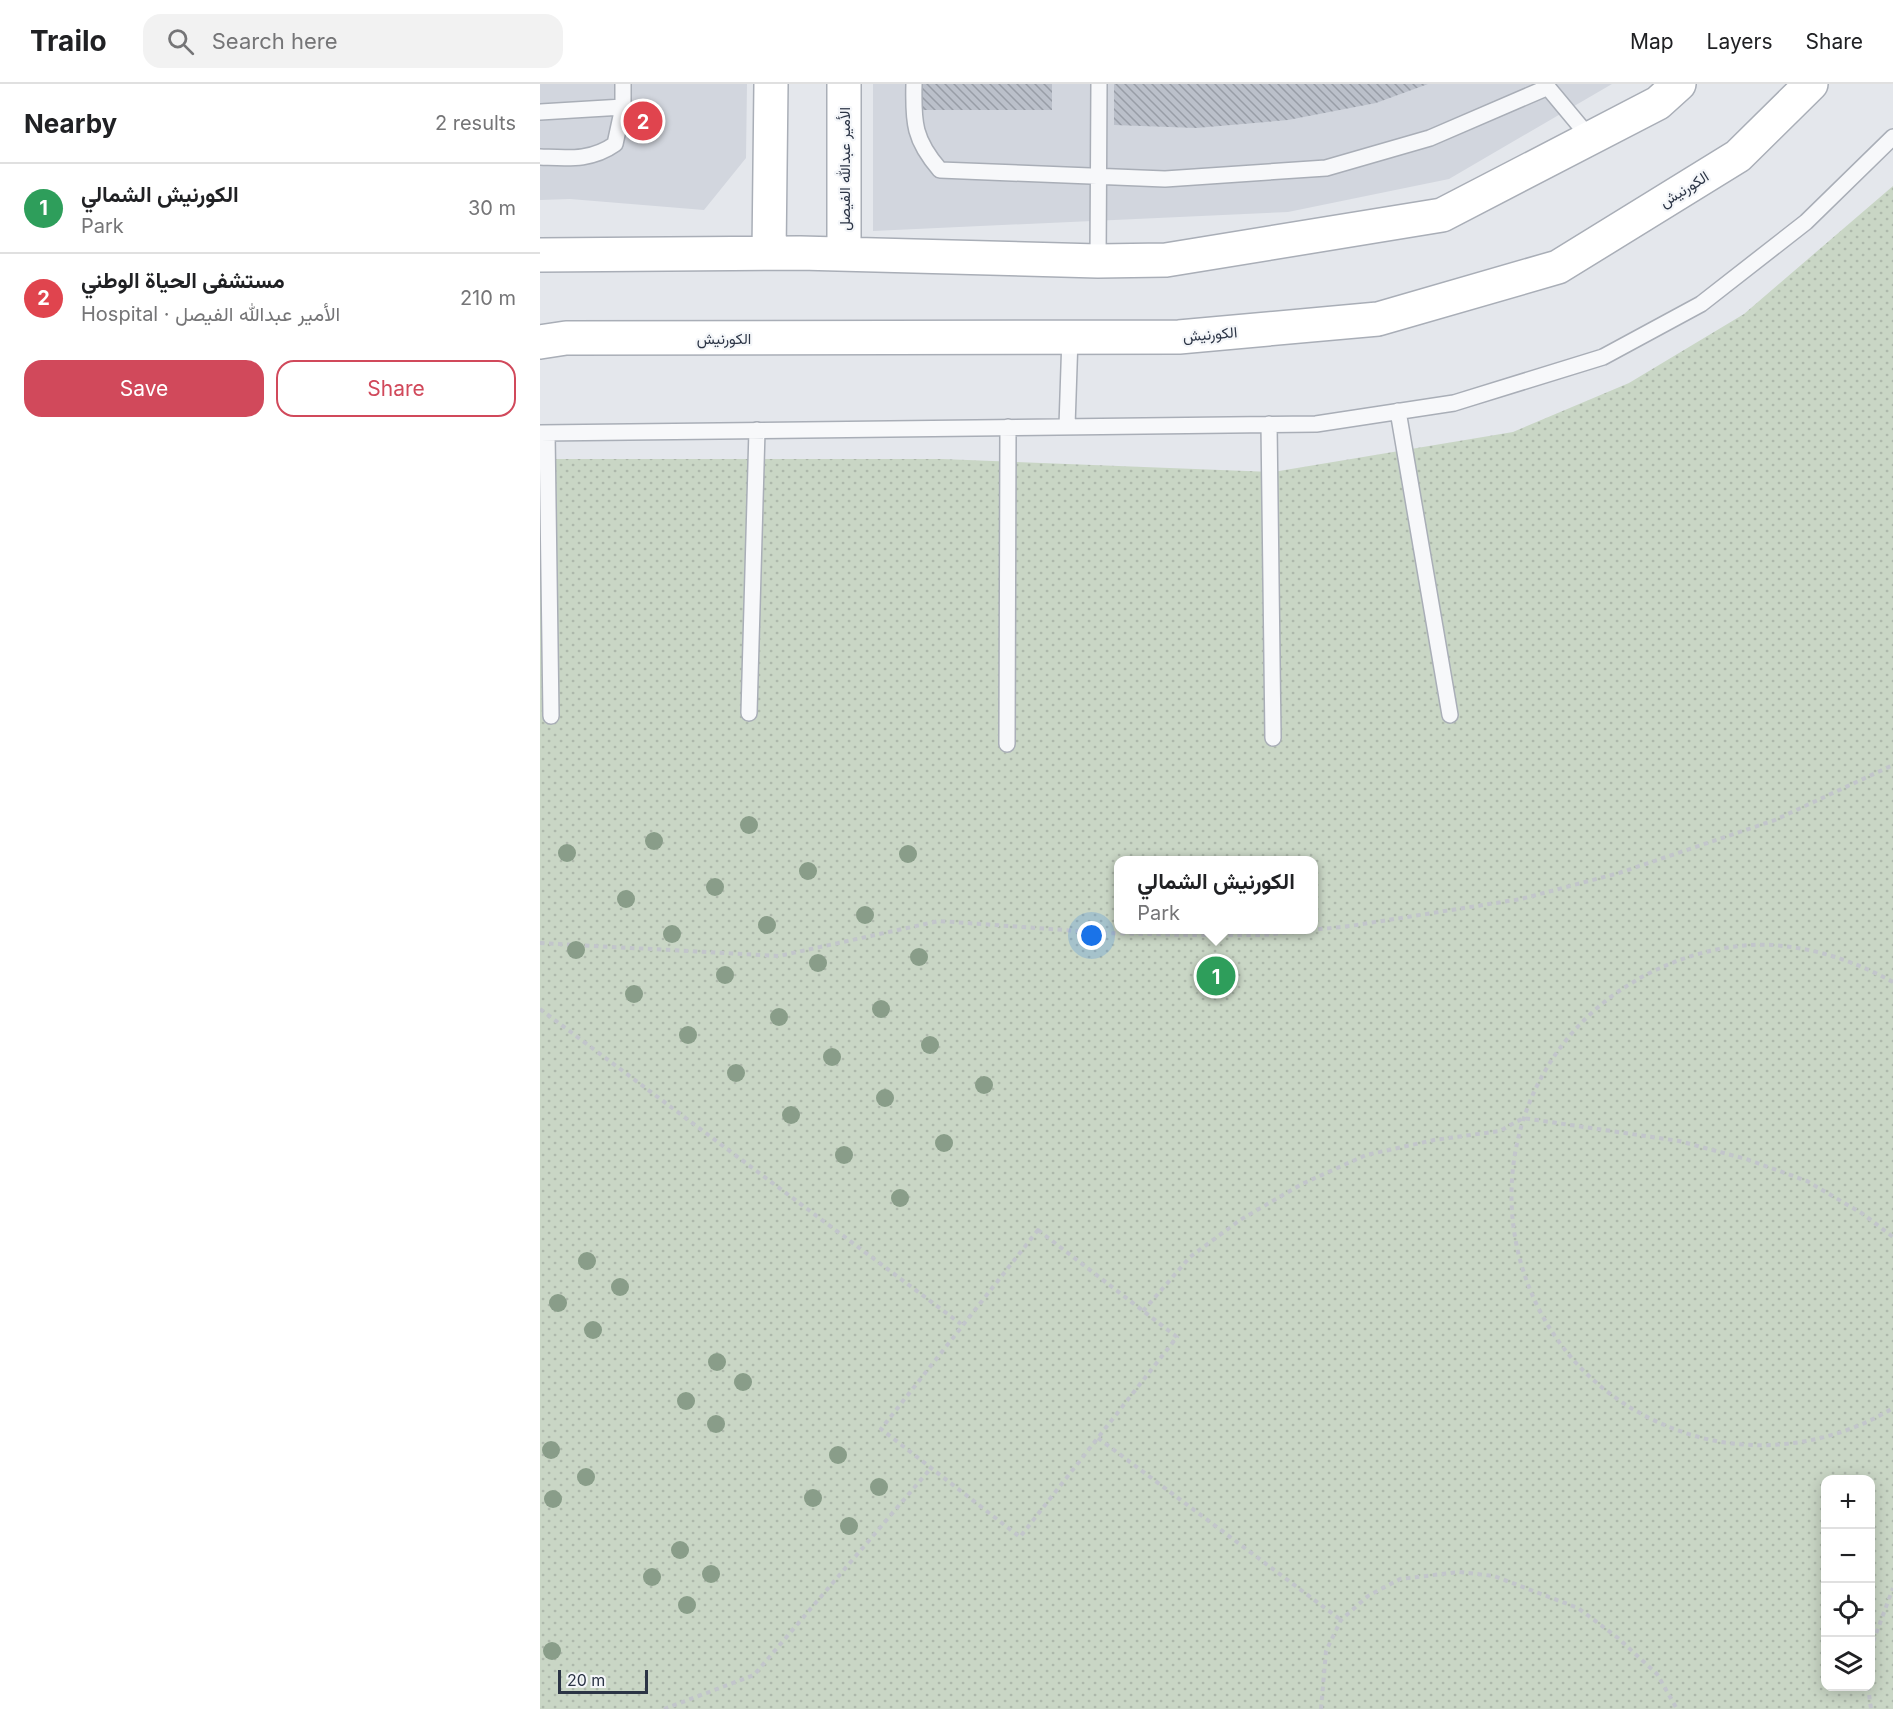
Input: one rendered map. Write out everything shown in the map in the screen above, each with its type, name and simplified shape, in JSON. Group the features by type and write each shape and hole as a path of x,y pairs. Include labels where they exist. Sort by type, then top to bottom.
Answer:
{"main road":[{"path":"769,253 771,84"},
{"name":"الأمير عبدالله الفيصل","path":"844,84 844,254"},
{"path":"540,255 769,253 1098,261 1166,260 1442,215 1658,104 1679,84"},
{"name":"الكورنيش","path":"540,342 577,338 1179,337 1378,319 1558,267 1738,156 1811,84"}],"lane":[{"path":"540,157 583,158 600,154 615,144 622,107 623,84"},
{"path":"914,84 913,118 923,151 940,170 1165,178 1326,168 1430,138 1546,86 1590,138"},
{"path":"1098,261 1099,84"},
{"path":"540,112 622,107"},
{"path":"551,716 543,433 1316,423 1454,403 1603,357 1701,304 1806,222 1893,137"},
{"path":"1067,426 1070,337"},
{"path":"1398,411 1450,715"},
{"path":"1269,424 1273,738"},
{"path":"1007,744 1008,427"},
{"path":"749,713 757,430"}],"path":[{"path":"1318,929 1521,899 1620,873 1775,820 1893,765"},
{"path":"540,944 779,956 939,921 1114,933"},
{"path":"1148,934 1273,934"},
{"path":"1893,982 1860,964 1816,950 1770,945 1723,948 1679,959 1637,978 1599,1004 1567,1037 1541,1076 1523,1118 1513,1162 1510,1207 1517,1251 1531,1294 1552,1334 1581,1369 1615,1399 1654,1421 1696,1437 1741,1445 1786,1445 1831,1436 1873,1420 1893,1408"},
{"path":"540,1010 961,1324"},
{"path":"1143,1311 1190,1257 1240,1220 1302,1184 1366,1155 1434,1140 1500,1131 1523,1118 1679,1141 1746,1159 1807,1181 1863,1214 1893,1237"},
{"path":"1038,1230 1143,1311 1177,1337 1020,1537 881,1429 961,1324 1038,1230"},
{"path":"1098,1438 1341,1620"},
{"path":"664,1709 754,1675 931,1468"},
{"path":"1321,1709 1326,1651 1341,1620 1368,1596 1400,1580 1459,1572 1494,1576 1578,1608 1618,1638 1657,1674 1677,1709"},
{"path":"1875,1637 1893,1588"},
{"path":"1869,1691 1871,1709"}],"shaded area":[{"path":"540,84 747,84 746,158 704,210 570,199 540,200"},
{"path":"873,84 1612,84 1449,179 1288,212 873,231"}],"green space":[{"path":"1893,186 1893,1709 540,1709 540,459 942,459 1273,472 1513,432 1629,383 1744,314"}],"building":[{"path":"921,84 1052,84 1052,110 921,110"},
{"path":"1114,84 1428,84 1376,103 1288,120 1196,128 1114,125"}],"place":[{"name":"مستشفى الحياة الوطني","path":"643,121"},
{"name":"الكورنيش الشمالي","path":"1216,976"}]}
